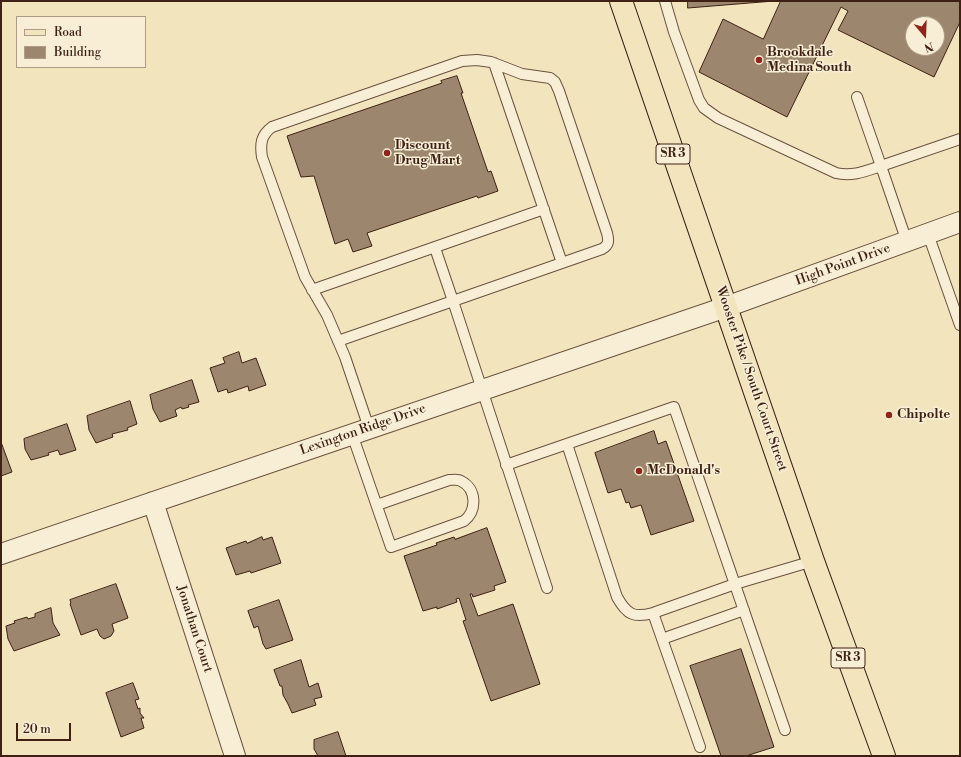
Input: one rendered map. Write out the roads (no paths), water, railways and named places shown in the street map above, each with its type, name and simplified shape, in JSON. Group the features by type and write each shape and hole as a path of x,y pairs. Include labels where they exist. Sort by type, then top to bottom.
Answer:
{"main road":[{"name":"Wooster Pike / South Court Street","path":"621,1 813,561 884,756"}],"street":[{"name":"High Point Drive","path":"726,307 960,222"},
{"name":"Lexington Ridge Drive","path":"1,554 726,307"},
{"name":"Jonathan Court","path":"153,502 235,756"}],"lane":[{"path":"665,1 674,32 699,100 704,108 711,114 836,173 848,175 855,174 960,139"},
{"path":"338,341 606,247 609,239 555,82 550,78 522,74 494,63 477,60 462,61 272,127 265,132 261,144 262,157 305,277 327,315 338,341 361,431 377,505 391,547 464,521 470,517 474,506 472,494 469,488 462,481 457,480 449,480 377,505"},
{"path":"494,63 562,263"},
{"path":"857,97 907,242"},
{"path":"312,290 544,210"},
{"path":"928,234 960,325"},
{"path":"435,248 547,588"},
{"path":"506,465 674,407 785,730"},
{"path":"567,444 617,597 621,605 628,612 634,615 641,616 653,613 735,584 813,561"},
{"path":"662,639 744,610"},
{"path":"653,613 700,747"}],"place":[{"name":"Brookdale Medina South","path":"759,60"},
{"name":"Discount Drug Mart","path":"387,153"},
{"name":"Chipolte","path":"889,415"},
{"name":"McDonald's","path":"639,471"}]}
